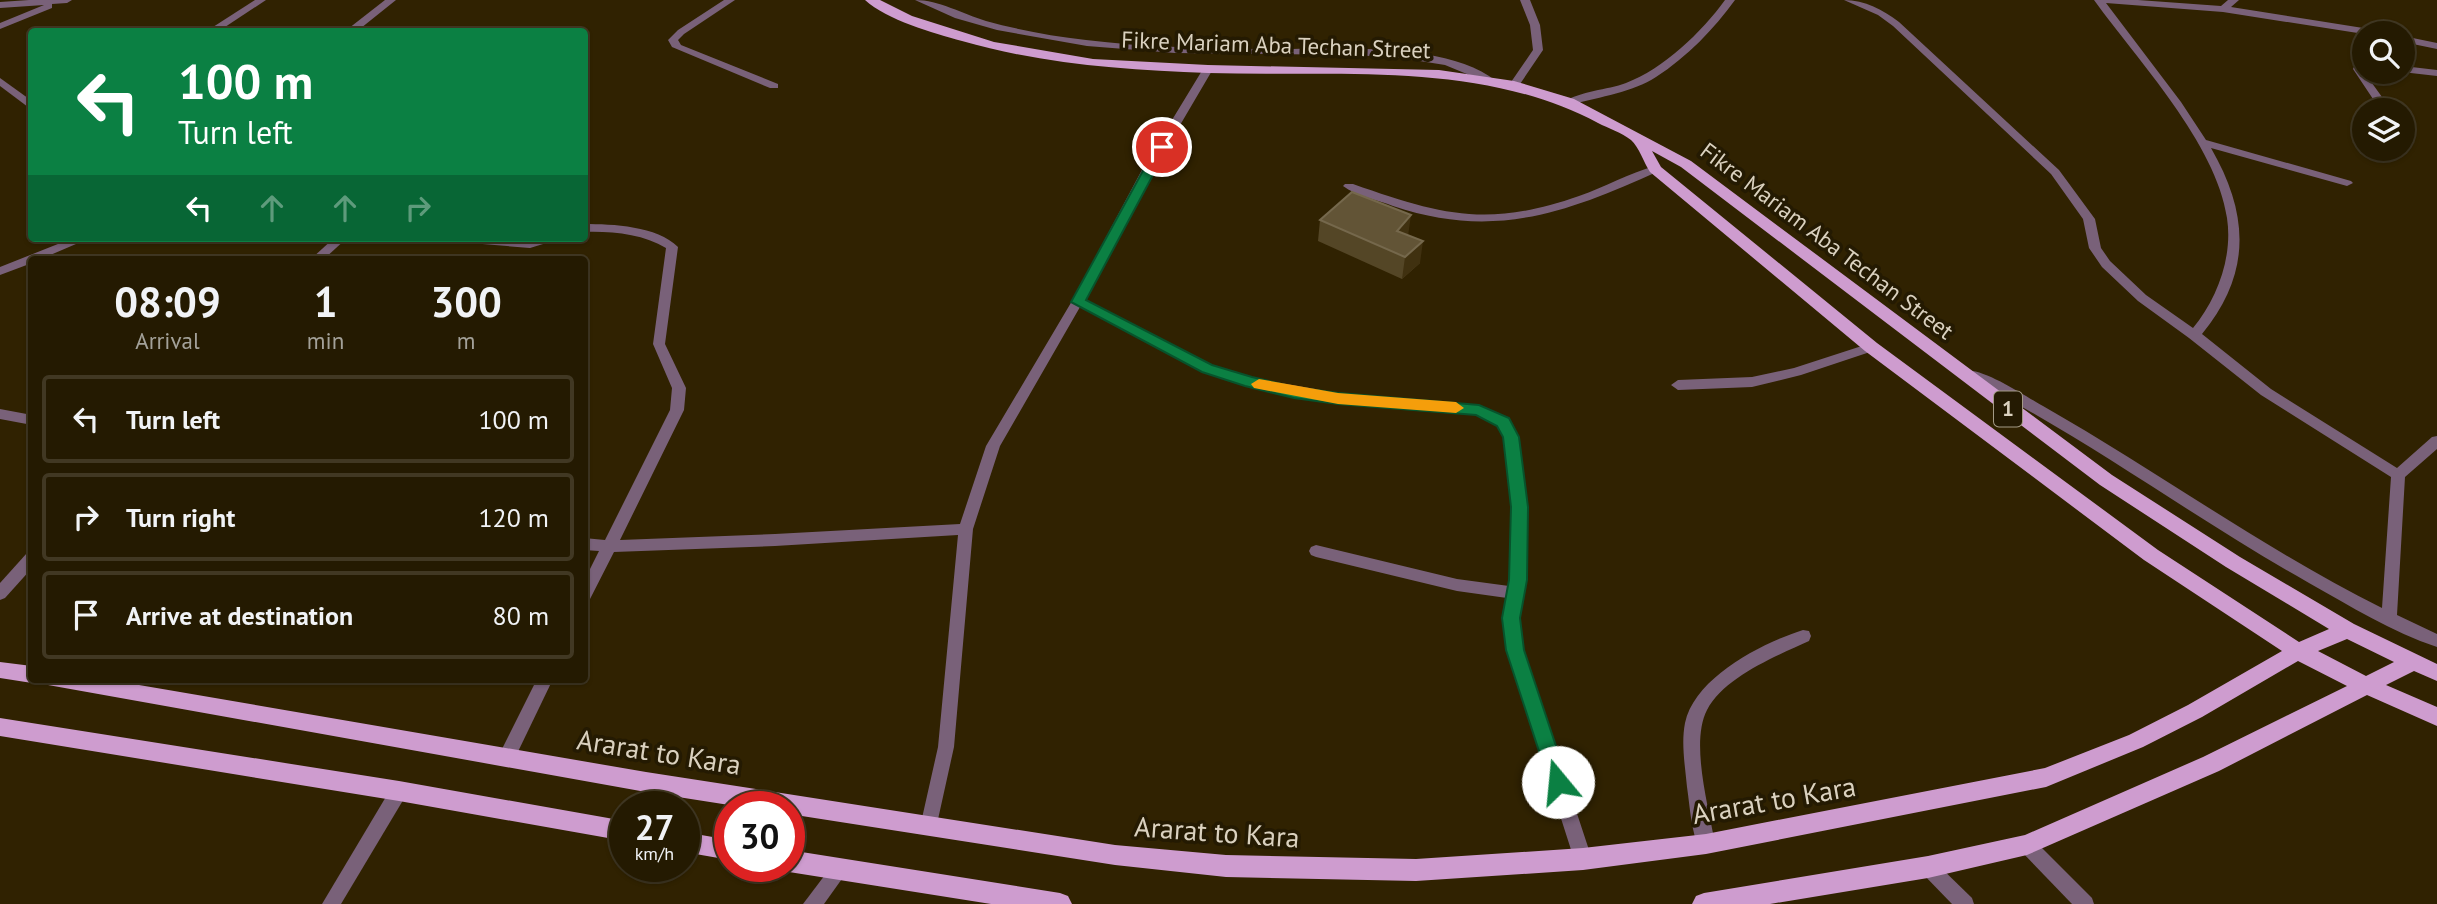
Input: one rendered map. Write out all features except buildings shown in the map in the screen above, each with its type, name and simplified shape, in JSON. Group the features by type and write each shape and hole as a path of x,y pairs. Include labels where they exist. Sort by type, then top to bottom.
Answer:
{"main road":[{"name":"Fikre Mariam Aba Techan Street","path":"871,0 908,19 993,46 1093,62 1208,69 1439,74 1514,85 1569,102 1686,164 2106,480 2233,562 2347,630 2437,673"},
{"path":"1639,141 1655,169"},
{"name":"Fikre Mariam Aba Techan Street","path":"1655,169 1871,348 2151,555 2298,650 2365,685 2437,717"},
{"name":"Ararat to Kara","path":"805,808 1115,855 1226,866 1416,870 1583,859 1706,844 2046,777 2148,735 2298,650 2347,630"},
{"path":"1704,904 1928,867 2027,845 2211,764 2412,663"},
{"path":"0,670 28,674"},
{"name":"Ararat to Kara","path":"78,683 714,793"},
{"path":"0,727 399,791 609,828"},
{"path":"805,864 1060,904"}],"street":[{"path":"218,28 261,0"},
{"path":"354,28 391,0"},
{"path":"730,0 673,40 677,47 774,86"},
{"path":"920,0 990,25 1094,44 1197,51 1357,53 1422,58 1450,63 1492,81"},
{"path":"1514,85 1538,50 1535,25 1525,0"},
{"path":"1569,102 1629,85 1652,75 1710,27 1730,0"},
{"path":"1849,0 1881,13 1896,24 2054,172 2089,219 2095,248 2106,264 2141,298 2194,335 2266,392 2398,475"},
{"path":"2099,0 2204,143 2233,217 2233,248 2220,298 2208,320 2194,335"},
{"path":"2099,0 2223,9 2352,29"},
{"path":"2223,9 2234,0"},
{"path":"0,5 64,1"},
{"path":"0,26 64,1"},
{"path":"2415,41 2437,46"},
{"path":"929,827 946,747 966,529 993,446 1078,302 1150,166 1208,69"},
{"path":"2415,70 2437,73"},
{"path":"0,81 28,104"},
{"path":"2368,84 2377,97"},
{"path":"2204,143 2347,183"},
{"path":"1349,186 1425,212 1455,218 1486,219 1586,199 1655,169"},
{"path":"588,228 663,239 672,247 659,344 679,388 677,410 588,589"},
{"path":"38,256 74,242"},
{"path":"320,256 336,242"},
{"path":"506,242 536,242"},
{"path":"0,271 28,260"},
{"path":"1078,302 1207,369 1251,382 1338,398 1479,410 1503,422 1511,437 1520,507 1520,558 1511,618 1515,650 1583,859"},
{"path":"1678,386 1752,382 1796,372 1871,348"},
{"path":"1948,363 2022,398 2161,486 2389,619 2437,641"},
{"path":"0,414 28,419"},
{"path":"2389,619 2398,475 2437,441"},
{"path":"588,544 609,546 775,540 966,529"},
{"path":"1316,551 1457,585 1515,593"},
{"path":"0,594 28,562"},
{"path":"1706,844 1692,745 1697,710 1710,692 1732,675 1803,636"},
{"path":"507,757 543,683"},
{"path":"331,904 399,791"},
{"path":"2027,845 2085,904"},
{"path":"1928,867 1959,903"},
{"path":"812,904 840,869"}],"slow traffic":[{"path":"1259,384 1338,398 1456,408"}],"route":[{"path":"1162,147 1078,302 1207,369 1251,382 1338,398 1479,410 1503,422 1511,437 1520,507 1520,558 1511,618 1515,650 1558,782"}]}
